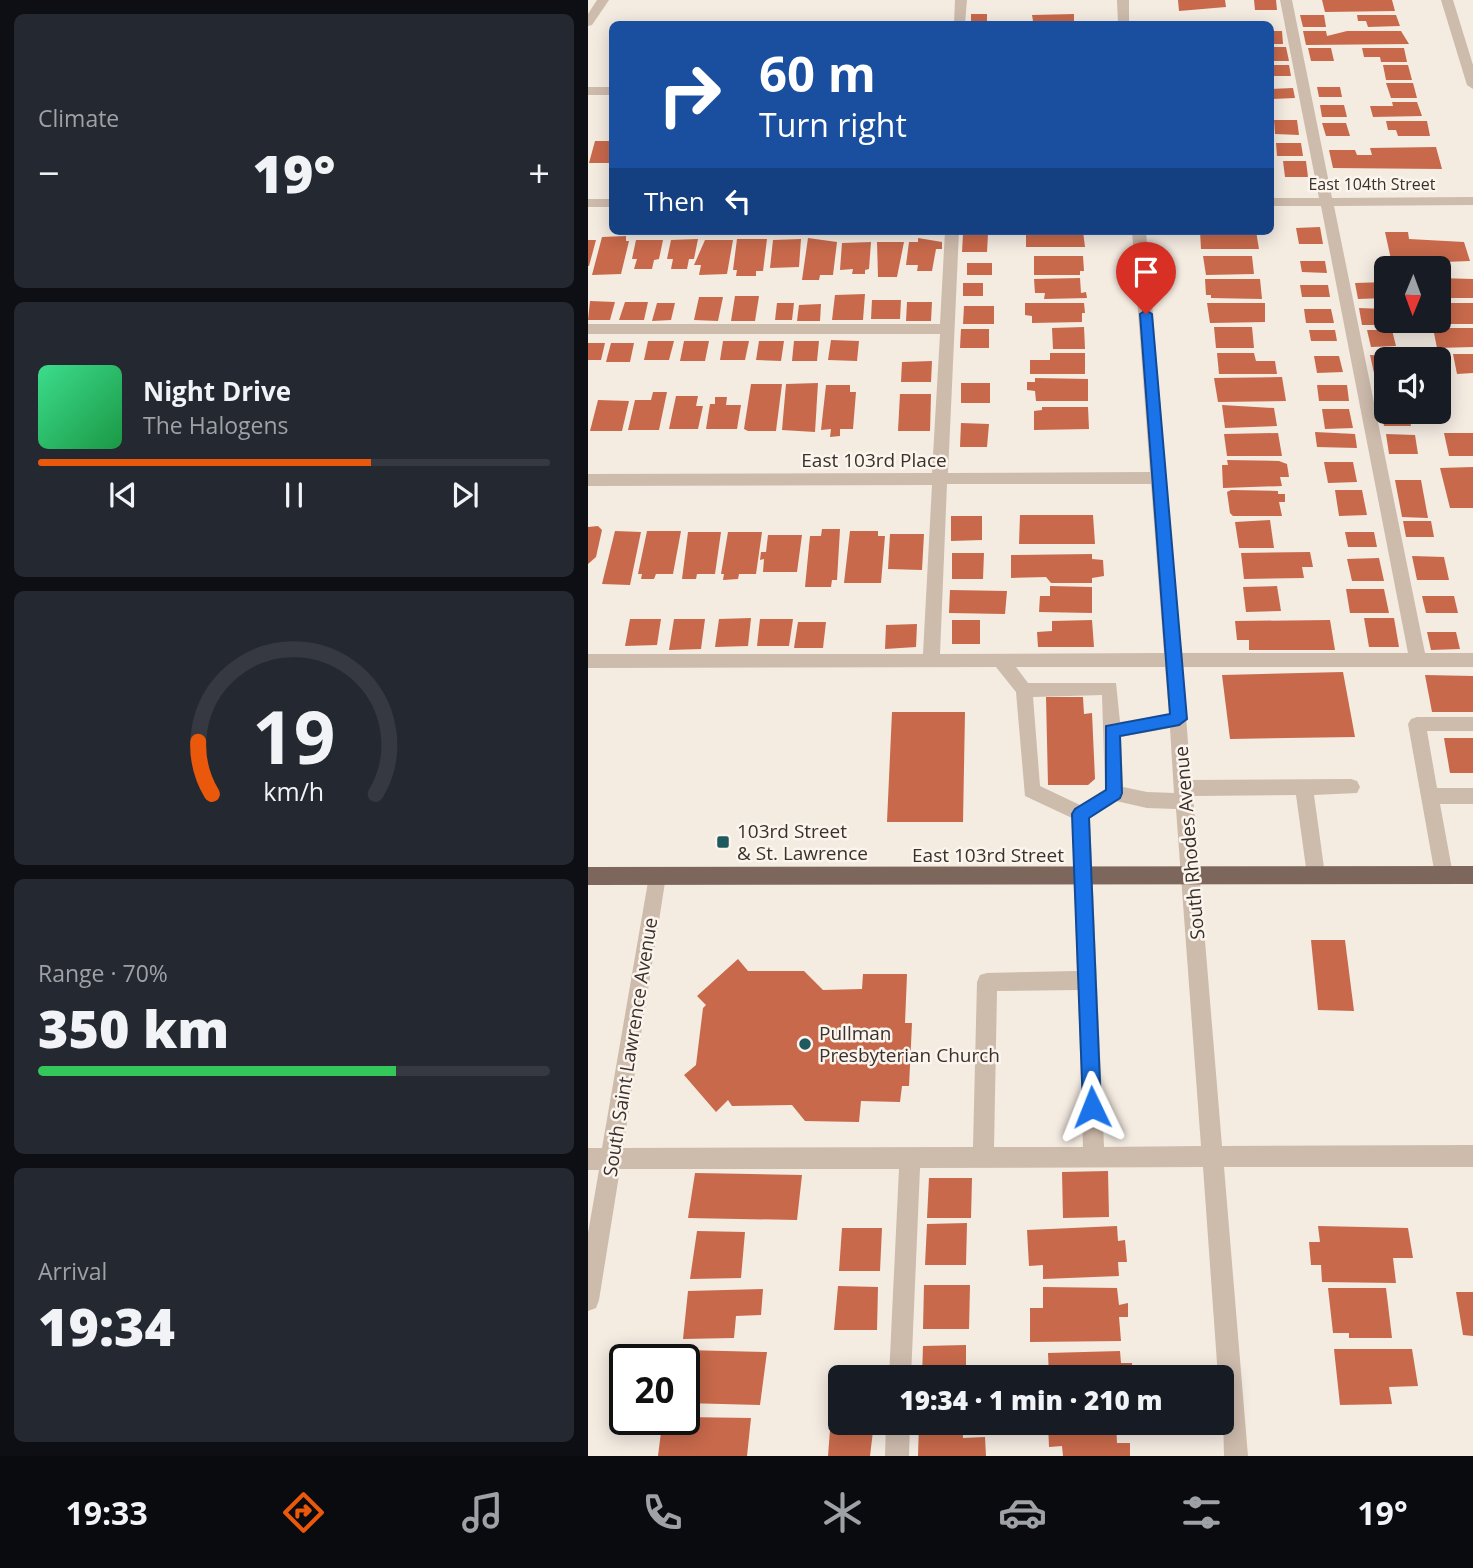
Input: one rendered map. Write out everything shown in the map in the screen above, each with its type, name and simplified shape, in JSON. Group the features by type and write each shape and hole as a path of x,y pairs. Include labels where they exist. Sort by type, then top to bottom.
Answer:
{"main road":[{"name":"East 103rd Street","path":"588,876 1473,875"}],"street":[{"path":"588,23 603,0"},
{"path":"960,21 961,0"},
{"path":"1123,0 1124,21"},
{"path":"1286,0 1418,660"},
{"path":"1447,0 1473,85"},
{"path":"588,91 609,91"},
{"name":"East 104th Street","path":"1274,202 1473,201"},
{"path":"588,203 609,203"},
{"path":"930,661 952,235"},
{"name":"South Rhodes Avenue","path":"1139,235 1236,1456"},
{"path":"588,329 947,329"},
{"name":"East 103rd Place","path":"588,480 1159,478"},
{"path":"588,661 1473,660"},
{"path":"1001,661 1024,690 1031,790 1081,814"},
{"path":"1024,690 1110,688 1114,793"},
{"path":"1112,731 1179,719"},
{"path":"1444,875 1417,724 1473,724"},
{"path":"1081,814 1114,793 1147,800 1185,795 1351,787"},
{"path":"1304,788 1316,875"},
{"path":"1430,796 1473,796"},
{"path":"1081,814 1094,1157"},
{"name":"South Saint Lawrence Avenue","path":"588,1300 657,876"},
{"path":"983,1157 987,982 1088,980"},
{"path":"588,1159 1473,1156"},
{"path":"901,1365 910,1158"},
{"path":"897,1456 898,1435"}],"building":[{"path":"1178,0 1225,0 1226,7 1179,11"},
{"path":"1254,0 1276,0 1277,10 1255,10"},
{"path":"1322,0 1392,0 1395,11 1325,12"},
{"path":"971,14 987,14 987,21 971,21"},
{"path":"1074,14 1074,21 1033,21 1032,15"},
{"path":"1300,15 1324,15 1326,27 1303,27"},
{"path":"1357,15 1396,15 1400,26 1368,27 1366,21 1358,21"},
{"path":"1274,31 1282,31 1283,44 1274,44"},
{"path":"1303,31 1326,31 1327,36 1347,31 1401,31 1409,44 1306,45"},
{"path":"1274,47 1286,47 1289,61 1274,61"},
{"path":"1308,48 1331,48 1334,61 1311,61"},
{"path":"1362,48 1404,48 1407,62 1381,62 1380,57 1364,57"},
{"path":"1274,65 1289,65 1291,76 1274,76"},
{"path":"1383,65 1408,65 1412,80 1386,80"},
{"path":"1386,83 1413,83 1417,98 1391,98"},
{"path":"1317,87 1340,87 1342,97 1319,97"},
{"path":"1293,88 1295,98 1274,99 1274,89"},
{"path":"1392,102 1417,102 1422,116 1373,117 1370,106 1393,106"},
{"path":"1320,105 1344,105 1347,117 1322,117"},
{"path":"1274,120 1297,120 1299,135 1275,134"},
{"path":"1386,121 1427,121 1430,136 1398,136 1396,130 1388,130"},
{"path":"1322,123 1346,123 1350,136 1326,136"},
{"path":"595,141 609,141 609,163 589,163"},
{"path":"1276,143 1301,143 1303,156 1277,156"},
{"path":"1436,147 1442,169 1333,168 1329,150 1355,150 1357,155 1372,155 1370,148"},
{"path":"1283,161 1306,161 1308,177 1285,177"},
{"path":"1320,227 1323,244 1299,244 1296,228"},
{"path":"1385,232 1408,232 1409,239 1464,242 1470,261 1451,262 1451,256 1390,256"},
{"path":"963,235 988,235 987,252 962,252"},
{"path":"1026,235 1084,235 1085,247 1026,247"},
{"path":"1200,235 1257,235 1259,249 1201,249"},
{"path":"626,236 626,241 629,241 621,274 592,275 602,237"},
{"path":"808,238 837,242 833,275 820,275 819,280 802,280"},
{"path":"918,238 942,242 942,249 936,249 932,271 917,271 918,265 906,265 909,242 918,242"},
{"path":"698,239 694,259 689,259 687,269 671,269 673,259 667,259 671,240"},
{"path":"737,239 767,239 763,271 756,271 756,276 736,276 737,270 733,270"},
{"path":"801,239 799,267 770,268 773,240"},
{"path":"588,240 596,240 589,266 588,266"},
{"path":"636,240 663,240 659,259 654,260 652,269 634,269 637,259 632,259"},
{"path":"705,240 733,240 727,274 699,275 701,265 694,265"},
{"path":"871,242 869,269 865,270 865,274 852,274 853,269 840,270 842,243"},
{"path":"877,242 904,242 897,277 878,277"},
{"path":"1034,256 1083,256 1084,271 1080,271 1080,275 1034,275"},
{"path":"1203,256 1252,256 1254,274 1206,275"},
{"path":"1300,261 1325,261 1327,273 1302,272"},
{"path":"967,263 992,263 992,275 967,275"},
{"path":"1080,278 1081,293 1086,292 1087,298 1044,299 1045,293 1035,293 1034,279"},
{"path":"1451,278 1473,279 1473,298 1451,298"},
{"path":"1205,279 1260,279 1262,299 1211,298 1211,295 1206,295"},
{"path":"1374,282 1374,298 1358,299 1355,283"},
{"path":"963,283 983,283 983,296 963,296"},
{"path":"1300,285 1328,285 1330,297 1302,297"},
{"path":"865,294 863,320 832,320 835,295"},
{"path":"735,296 759,296 755,321 731,321"},
{"path":"699,297 723,297 718,321 694,320"},
{"path":"872,300 901,300 900,319 871,319"},
{"path":"590,301 615,302 610,320 588,320"},
{"path":"625,302 648,302 644,320 619,320"},
{"path":"907,302 932,302 931,321 906,321"},
{"path":"657,303 675,303 671,320 652,321"},
{"path":"777,303 794,303 792,320 775,320"},
{"path":"1025,303 1084,303 1085,313 1082,313 1082,322 1032,323 1032,316 1025,315"},
{"path":"1207,303 1265,303 1265,322 1210,323"},
{"path":"1451,303 1473,303 1473,324 1451,324"},
{"path":"821,304 820,321 797,321 799,305"},
{"path":"964,306 994,306 994,324 963,324"},
{"path":"1359,308 1374,309 1374,325 1362,325"},
{"path":"1304,309 1331,309 1334,323 1306,323"},
{"path":"1084,327 1085,349 1053,349 1052,328"},
{"path":"1214,327 1252,327 1254,348 1216,348"},
{"path":"1451,328 1473,328 1473,347 1437,347 1434,333 1451,333"},
{"path":"961,329 989,329 989,348 960,348"},
{"path":"1309,330 1335,330 1337,341 1311,341"},
{"path":"1367,330 1374,330 1374,333 1393,333 1396,346 1371,347"},
{"path":"831,340 859,341 857,361 828,360"},
{"path":"648,341 674,341 669,360 644,360"},
{"path":"684,341 709,341 705,361 680,361"},
{"path":"723,341 749,341 745,360 720,360"},
{"path":"759,341 784,341 781,361 756,360"},
{"path":"794,341 819,341 817,361 792,361"},
{"path":"588,343 605,343 601,360 588,360"},
{"path":"611,343 634,343 630,362 606,362"},
{"path":"1050,353 1085,353 1085,374 1030,374 1030,360 1050,360"},
{"path":"1217,353 1254,353 1256,361 1275,361 1277,374 1219,374"},
{"path":"1453,354 1473,354 1473,373 1457,374"},
{"path":"1370,355 1374,355 1374,373"},
{"path":"1314,356 1339,356 1343,372 1317,373"},
{"path":"932,361 931,382 901,382 902,362"},
{"path":"1282,377 1286,401 1218,402 1214,378"},
{"path":"1035,378 1088,379 1088,401 1036,401 1035,391 1027,390 1027,382 1035,382"},
{"path":"818,383 815,432 782,430 786,384"},
{"path":"961,383 990,383 990,403 961,403"},
{"path":"751,384 782,384 776,431 744,429"},
{"path":"826,385 850,385 850,392 856,392 853,429 840,429 840,436 830,437 831,429 821,430"},
{"path":"1317,385 1347,385 1349,401 1319,401"},
{"path":"653,392 667,392 659,430 628,430 635,400 651,400"},
{"path":"900,394 931,394 930,431 898,431"},
{"path":"676,396 698,396 696,406 703,406 698,429 669,429"},
{"path":"715,397 727,397 726,405 741,405 737,429 706,429 710,404 715,404"},
{"path":"598,400 629,401 622,431 590,431"},
{"path":"1222,405 1274,408 1277,426 1225,428"},
{"path":"1042,407 1088,407 1089,429 1034,430 1034,411 1042,410"},
{"path":"1322,409 1349,409 1353,428 1325,429"},
{"path":"961,423 989,424 987,447 960,447"},
{"path":"1384,424 1411,426 1384,426"},
{"path":"1315,432 1355,434 1357,448 1317,447"},
{"path":"1278,433 1282,456 1227,456 1224,434"},
{"path":"1444,433 1473,433 1473,456 1449,456"},
{"path":"1386,434 1415,435 1418,454 1389,454"},
{"path":"1227,460 1279,461 1287,464 1289,477 1280,477 1282,486 1223,488 1222,465 1228,465"},
{"path":"1324,462 1353,462 1357,482 1328,483"},
{"path":"1473,467 1473,508 1450,508 1440,468"},
{"path":"1395,480 1421,480 1428,518 1402,517"},
{"path":"1335,490 1362,490 1367,515 1339,516"},
{"path":"1278,491 1278,494 1285,494 1285,502 1279,502 1282,516 1233,516 1230,513 1227,492"},
{"path":"1020,515 1093,515 1095,544 1019,544"},
{"path":"951,516 982,516 982,540 951,541"},
{"path":"1270,520 1274,548 1239,548 1235,522"},
{"path":"1403,521 1431,521 1434,537 1406,537"},
{"path":"598,526 602,530 596,557 588,564 588,527"},
{"path":"822,529 840,529 837,580 832,580 831,587 805,587 810,536 821,536"},
{"path":"615,531 641,532 630,585 602,584"},
{"path":"647,531 681,531 673,574 656,574 654,579 641,579 642,574 638,574"},
{"path":"850,531 878,531 878,536 885,536 881,583 844,583"},
{"path":"688,532 721,532 715,574 697,574 696,579 682,579"},
{"path":"728,532 762,532 756,574 739,574 738,579 723,580 724,574 721,574"},
{"path":"1345,532 1374,532 1377,547 1348,547"},
{"path":"890,534 924,534 922,570 888,569"},
{"path":"768,535 802,535 797,572 763,572 764,559 760,560 761,552 766,552"},
{"path":"1310,552 1313,567 1302,567 1304,578 1244,579 1241,553"},
{"path":"952,553 984,553 983,579 952,579"},
{"path":"1092,554 1092,559 1103,560 1104,576 1092,578 1092,583 1051,583 1046,577 1011,578 1011,555"},
{"path":"1412,556 1444,557 1449,580 1417,580"},
{"path":"1379,558 1384,581 1352,581 1347,559"},
{"path":"1050,586 1092,587 1092,613 1039,612 1040,596 1050,596"},
{"path":"1277,586 1281,611 1246,612 1243,587"},
{"path":"1346,589 1384,589 1389,613 1350,613"},
{"path":"950,590 1007,591 1005,614 949,613"},
{"path":"1422,596 1454,596 1458,613 1426,613"},
{"path":"751,618 748,646 715,647 719,619"},
{"path":"1364,618 1394,618 1399,647 1369,647"},
{"path":"630,619 661,619 657,645 625,646"},
{"path":"674,619 705,619 701,649 669,650"},
{"path":"760,619 793,619 789,646 757,646"},
{"path":"952,620 980,620 980,644 952,644"},
{"path":"1092,620 1094,647 1038,647 1037,632 1052,631 1052,621"},
{"path":"1330,620 1335,650 1249,650 1249,640 1237,640 1235,621"},
{"path":"798,622 826,622 823,648 794,648"},
{"path":"917,624 916,647 885,649 886,625"},
{"path":"1427,632 1456,632 1460,649 1431,650"},
{"path":"1343,672 1355,737 1230,739 1222,675"},
{"path":"1425,675 1473,676 1473,712 1432,712"},
{"path":"1046,697 1083,697 1084,714 1092,713 1095,779 1088,785 1048,785"},
{"path":"892,712 965,712 963,822 887,822"},
{"path":"1444,738 1473,738 1473,773 1450,773"},
{"path":"1311,940 1345,940 1354,1011 1318,1010"},
{"name":"Pullman Presbyterian Church","path":"738,959 748,971 804,971 823,990 862,989 863,974 907,974 905,1023 912,1023 909,1086 902,1086 900,1102 861,1101 859,1122 805,1121 792,1105 732,1106 728,1100 716,1112 684,1075 696,1065 703,1008 706,1005 697,996"},
{"path":"1108,1171 1109,1217 1063,1218 1062,1172"},
{"path":"695,1173 802,1175 797,1220 688,1218"},
{"path":"929,1178 972,1178 971,1218 927,1218"},
{"path":"967,1223 966,1265 925,1265 927,1224"},
{"path":"1117,1226 1118,1241 1125,1240 1127,1262 1118,1262 1119,1276 1043,1279 1043,1265 1029,1266 1027,1230"},
{"path":"1318,1226 1408,1228 1413,1258 1393,1258 1396,1283 1322,1282 1321,1265 1311,1265 1309,1242 1320,1242"},
{"path":"842,1228 882,1228 880,1271 839,1271"},
{"path":"697,1231 745,1232 741,1278 690,1279"},
{"path":"924,1285 970,1285 969,1329 923,1329"},
{"path":"838,1286 878,1287 877,1330 834,1330"},
{"path":"1043,1287 1117,1288 1119,1305 1128,1303 1128,1317 1119,1317 1121,1341 1030,1342 1030,1308 1043,1308"},
{"path":"1328,1288 1386,1288 1392,1338 1349,1338 1349,1333 1333,1333"},
{"path":"763,1289 761,1315 736,1316 734,1338 683,1339 688,1291"},
{"path":"1456,1292 1473,1292 1473,1336 1463,1335"},
{"path":"966,1345 966,1365 922,1365 923,1346"},
{"path":"1334,1349 1412,1349 1418,1386 1389,1387 1392,1404 1340,1405"},
{"path":"700,1350 767,1352 760,1405 700,1403"},
{"path":"1120,1351 1121,1363 1132,1365 1048,1365 1048,1353"},
{"path":"700,1417 751,1418 747,1456 658,1456 661,1435 700,1435"},
{"path":"830,1435 873,1435 870,1456 828,1456"},
{"path":"919,1435 985,1437 986,1456 918,1456"},
{"path":"1048,1435 1117,1435 1117,1443 1130,1443 1130,1456 1063,1456 1062,1446 1049,1447"}],"place":[{"name":"103rd Street & St. Lawrence","path":"723,842"},
{"name":"Pullman Presbyterian Church","path":"805,1044"}],"route":[{"path":"1092,1107 1081,814 1114,793 1112,731 1179,719 1146,314"}]}
